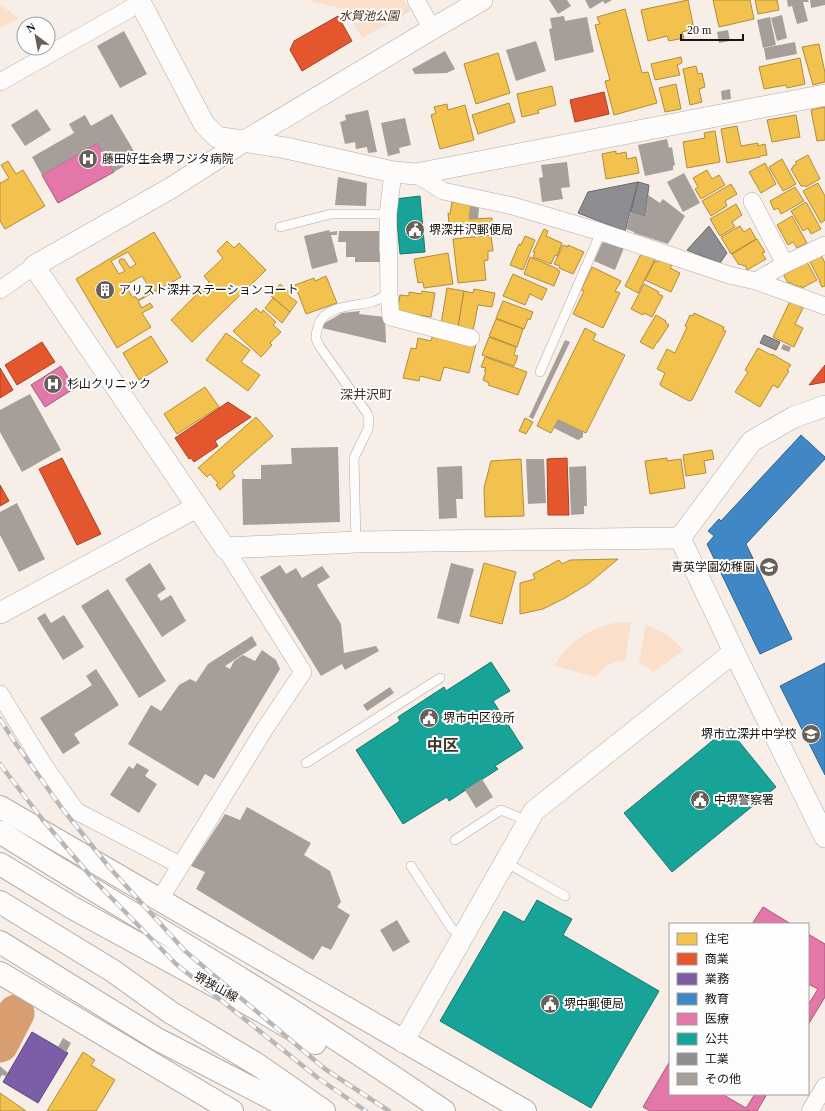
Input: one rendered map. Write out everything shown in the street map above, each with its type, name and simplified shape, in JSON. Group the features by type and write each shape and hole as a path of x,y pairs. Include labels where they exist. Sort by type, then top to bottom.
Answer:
{"main road":[{"path":"0,807 403,1042 525,1111"},
{"path":"0,832 370,1060 444,1111"},
{"name":"堺狭山線","path":"0,864 71,907 262,1012 432,1111"},
{"path":"0,902 113,971 170,1012 258,1065 324,1111"},
{"path":"0,942 157,1039 296,1111"},
{"path":"0,973 232,1111"}],"street":[{"path":"416,0 432,28"},
{"path":"0,290 34,266 172,188 242,142 432,28 482,0"},
{"path":"0,82 119,15 140,1 204,124 216,137 286,148 393,172 416,174 825,95"},
{"path":"393,172 388,214 389,294 391,317 471,338"},
{"path":"416,174 443,191 513,206 601,232 729,276 756,281 825,306"},
{"path":"752,201 785,264"},
{"path":"756,281 785,264 825,245"},
{"path":"0,275 34,266"},
{"path":"34,266 197,507 303,672 264,730 160,899"},
{"path":"680,538 752,441 794,417 825,406"},
{"path":"0,613 197,507"},
{"path":"224,548 356,542 680,538"},
{"path":"680,538 825,837"},
{"path":"403,1042 534,811 734,652"},
{"path":"0,694 43,764 76,811 180,865"},
{"path":"810,1111 825,1086"}],"lane":[{"path":"280,227 331,214 388,214"},
{"path":"540,372 601,232"},
{"path":"356,542 354,458 368,429 369,420 366,413 320,347 316,337 319,322 331,311 345,306 373,302 389,294"},
{"path":"306,763 440,678"},
{"path":"455,840 501,810 528,821"},
{"path":"505,862 565,896"},
{"path":"411,866 452,929 462,936"}],"green space":[{"name":"水賀池公園","path":"309,0 404,0 411,11 362,38 345,9"},
{"path":"0,4 16,17 16,20 0,28"},
{"path":"631,622 625,661 608,665 596,677 554,666 566,650 581,637 609,624"},
{"path":"646,625 657,629 684,650 653,672 639,663"}],"building: 住宅":[{"path":"688,0 694,29 682,32 684,38 669,41 667,36 648,41 641,10"},
{"path":"713,0 750,0 754,19 719,27"},
{"path":"755,0 777,0 779,10 758,14"},
{"path":"625,9 642,73 648,72 657,103 614,115 605,81 610,80 595,25 600,24 597,17"},
{"path":"819,44 825,73 825,82 813,85 802,47"},
{"path":"498,53 510,93 476,104 464,64"},
{"path":"681,57 682,63 677,65 680,75 655,80 651,64"},
{"path":"800,58 805,84 787,88 786,85 764,89 759,67"},
{"path":"696,66 698,74 702,73 705,87 699,89 702,102 690,105 683,69"},
{"path":"676,84 681,109 665,112 659,88"},
{"path":"552,86 556,105 538,110 539,113 522,117 517,94"},
{"path":"509,103 515,122 478,134 472,115"},
{"path":"447,104 448,110 465,105 474,140 440,149 431,115 436,113 434,107"},
{"path":"825,107 825,140 817,141 811,110"},
{"path":"796,115 800,137 772,142 767,120"},
{"path":"737,126 741,146 758,143 758,146 765,144 767,155 727,163 721,129"},
{"path":"715,131 720,162 687,168 683,142 705,138 704,133"},
{"path":"616,151 616,154 626,152 627,159 636,157 639,173 606,179 602,154"},
{"path":"808,155 820,179 806,187 801,186 791,169 797,164 795,162"},
{"path":"782,159 796,184 783,191 769,167"},
{"path":"8,161 16,174 23,170 45,206 5,229 0,221 0,182 1,183 9,178 1,165"},
{"path":"765,163 776,184 761,193 749,172"},
{"path":"707,170 712,179 719,175 725,185 701,199 695,189 698,187 693,178"},
{"path":"818,183 825,196 825,220 821,223 803,191"},
{"path":"731,184 737,194 725,201 727,206 711,216 702,201"},
{"path":"795,187 804,201 781,214 778,208 774,210 770,201"},
{"path":"452,202 471,205 469,219 492,218 492,232 450,234 448,213 450,214"},
{"path":"806,202 821,229 811,234 808,228 803,231 791,211"},
{"path":"736,204 742,215 732,222 735,227 720,236 710,219"},
{"path":"792,216 807,243 797,248 793,242 788,245 777,225"},
{"path":"740,226 744,232 750,228 756,239 731,254 721,237"},
{"path":"544,229 548,231 546,236 562,243 557,256 555,255 551,264 533,257 535,252 533,252"},
{"name":"アリスト深井ステーションコート","path":"154,232 181,277 138,301 142,308 150,303 153,307 142,313 151,327 117,348 76,279","holes":["128,252 136,264 130,268 124,259 120,259 119,262 125,271 119,274 111,261","142,276 152,292 138,300 135,296 133,298 127,288 128,284"]},
{"path":"491,235 493,251 488,251 488,260 484,261 486,280 458,283 453,239"},
{"path":"525,236 535,240 523,270 510,265 519,244 521,245"},
{"path":"757,239 765,252 762,253 766,259 747,270 745,265 739,265 732,254"},
{"path":"227,241 234,248 239,243 266,270 192,342 171,320 209,282 204,276 223,258 217,251"},
{"path":"563,245 568,247 568,245 584,252 573,274 559,268 560,266 554,264"},
{"path":"642,252 655,259 638,293 625,286"},
{"path":"448,253 453,284 424,288 423,282 418,283 414,259"},
{"path":"821,255 825,263 825,286 822,287 810,262"},
{"path":"530,257 560,271 554,286 524,274"},
{"path":"659,259 672,265 670,268 680,273 671,292 645,280 655,261 658,262"},
{"path":"807,262 817,280 802,288 801,286 798,288 797,285 794,286 792,283 788,283 784,276 785,274"},
{"path":"592,267 621,281 615,291 620,293 603,328 573,314 584,291 581,290"},
{"path":"513,274 547,289 542,300 530,294 525,305 503,296"},
{"path":"326,276 337,303 306,314 295,285 314,278 315,281"},
{"path":"280,284 291,293 289,296 297,302 290,312 271,296"},
{"path":"644,284 659,292 658,294 663,296 652,317 644,313 643,315 631,309"},
{"path":"447,288 464,291 458,327 441,324"},
{"path":"474,289 495,293 492,307 478,305 473,331 458,327 464,291 473,293"},
{"path":"422,291 435,293 431,317 397,312 400,295 409,296 409,292 421,294"},
{"path":"273,298 290,312 282,323 265,308"},
{"path":"503,301 533,312 524,329 496,318"},
{"path":"790,301 803,308 795,324 803,328 794,347 773,337"},
{"path":"256,308 261,313 263,310 276,322 273,325 281,332 270,343 272,345 261,357 233,331"},
{"path":"694,313 724,327 723,330 726,331 692,400 689,401 661,386 660,384 665,373 657,369 667,349 675,353 687,327 685,326 690,315 693,316"},
{"path":"656,315 666,321 665,322 669,325 653,349 640,342"},
{"path":"496,319 523,329 517,347 489,336"},
{"path":"585,328 596,334 593,340 625,355 586,433 558,420 551,433 537,426"},
{"path":"226,333 250,350 241,362 260,375 248,391 206,360"},
{"path":"433,334 476,344 469,373 444,367 440,381 420,376 419,381 403,378 411,348 416,349 418,338 431,341"},
{"path":"151,336 168,362 139,380 123,353"},
{"path":"489,337 516,347 514,355 518,356 514,366 482,355"},
{"path":"758,348 791,365 787,370 789,371 778,388 773,385 760,407 735,392 748,372 745,370"},
{"path":"485,357 527,372 518,395 488,385 489,383 483,380 486,371 484,371 486,368 481,367"},
{"path":"205,387 219,407 177,434 164,414"},
{"path":"256,417 273,436 232,472 235,476 220,490 216,485 218,483 210,474 207,477 198,468"},
{"path":"525,418 533,422 526,434 519,431"},
{"path":"712,450 714,459 704,461 706,473 686,476 683,455"},
{"path":"667,458 667,461 681,459 685,488 650,494 645,461"},
{"path":"521,459 524,516 485,517 484,488 491,461"},
{"path":"618,559 588,584 565,598 543,609 520,614 520,583 535,579 533,574 559,560 562,564 570,560"},
{"path":"484,563 516,572 502,624 470,616"},
{"path":"83,1052 95,1060 91,1065 115,1080 96,1111 47,1111"},
{"path":"0,1093 26,1111 0,1111"}],"building: 商業":[{"path":"338,16 352,41 302,71 290,50 294,41"},
{"path":"604,92 609,114 575,122 570,100"},
{"path":"42,342 55,362 17,385 5,365"},
{"path":"825,365 825,382 809,385"},
{"path":"0,368 13,390 0,398"},
{"path":"228,402 251,417 215,441 218,446 194,462 191,458 189,459 175,438"},
{"path":"62,458 101,534 77,545 39,469"},
{"path":"567,458 569,515 548,515 547,459"},
{"path":"0,485 9,501 0,506"}],"building: 業務":[{"path":"32,1032 68,1053 38,1103 3,1082"}],"building: 教育":[{"path":"801,435 825,457 825,459 746,544 792,639 760,654 707,544 714,536 708,531 719,519 721,521"},
{"path":"825,663 825,775 780,686"}],"building: 医療":[{"path":"97,143 114,172 58,203 42,175"},
{"path":"61,366 75,388 45,407 31,385"},
{"path":"763,907 789,923 753,923"},
{"path":"809,935 825,944 825,997 809,1023 809,1003 818,989 809,984"},
{"path":"669,1063 669,1095 724,1095 746,1108 754,1095 766,1095 757,1111 650,1111 643,1107"}],"building: 公共":[{"path":"420,196 425,252 400,254 395,199"},
{"path":"491,662 510,691 493,701 523,748 495,766 498,769 449,801 447,797 403,824 356,750 400,721 398,717 444,687 446,691"},
{"name":"中堺警察署","path":"728,728 776,787 672,872 624,813"},
{"path":"537,900 572,919 563,935 659,991 591,1108 440,1021 504,911 524,922"}],"building: 工業":[{"path":"638,182 625,231 578,213 588,192"},
{"path":"638,182 649,185 645,216 631,212"},
{"path":"709,226 727,253 720,263 687,250"},
{"path":"764,335 780,342 776,350 760,343"}],"building: その他":[{"path":"549,0 567,0 571,6 558,14"},
{"path":"585,0 612,0 605,4 603,1 590,9"},
{"path":"787,0 808,0 809,2 803,2 808,21 797,24 792,6 788,7"},
{"path":"810,0 825,0 825,5 811,8"},
{"path":"782,15 787,38 777,41 771,18"},
{"path":"564,16 565,21 587,17 594,52 555,61 549,29 552,28 550,18"},
{"path":"770,17 776,45 763,48 757,20"},
{"path":"728,30 730,41 719,43 717,32"},
{"path":"124,31 147,74 120,88 97,46"},
{"path":"536,41 546,71 516,81 506,50"},
{"path":"795,42 797,54 766,60 764,48"},
{"path":"445,51 455,69 447,73 415,74 412,69"},
{"path":"730,89 731,99 722,100 721,91"},
{"path":"37,109 51,130 25,146 11,125"},
{"path":"368,110 377,152 368,153 367,147 356,149 355,142 345,144 340,122 346,120 345,115"},
{"path":"112,114 138,158 114,172 97,143 42,175 32,157 74,133 69,124 85,115 91,126"},
{"path":"405,118 411,145 399,148 400,153 388,156 381,123"},
{"path":"667,139 669,148 672,147 675,165 673,166 673,170 645,176 638,145"},
{"path":"567,162 570,187 561,188 563,199 542,202 539,178 543,177 541,165"},
{"path":"684,173 700,203 683,212 667,182"},
{"path":"338,177 367,183 366,206 335,205"},
{"path":"648,195 660,203 663,199 685,216 668,244 626,229 631,212 645,216"},
{"path":"471,205 479,208 478,219 469,219"},
{"path":"329,230 330,232 337,231 337,235 331,235 338,262 312,269 304,236"},
{"path":"339,231 379,231 379,253 383,252 383,262 355,262 355,257 346,257 346,242 338,242"},
{"path":"607,241 624,248 615,270 594,261 602,243"},
{"path":"360,311 359,314 385,317 386,343 322,328 323,324 342,313"},
{"path":"565,340 570,342 533,419 529,417"},
{"path":"783,344 791,347 789,352 781,349"},
{"path":"30,394 61,450 22,472 0,432 0,410"},
{"path":"558,420 583,432 583,437 578,440 554,428"},
{"path":"338,447 340,522 243,525 242,479 261,479 261,465 292,464 291,448"},
{"path":"526,459 544,459 546,503 528,504"},
{"path":"462,466 463,499 456,499 457,518 439,519 437,467"},
{"path":"586,466 587,506 584,506 584,514 571,515 569,467"},
{"path":"17,503 45,559 19,572 0,535 0,512"},
{"path":"150,563 166,589 157,595 161,601 171,595 186,621 162,637 125,579"},
{"path":"451,563 474,569 459,624 437,618"},
{"path":"280,565 286,574 296,568 302,578 322,566 330,577 317,585 341,624 344,653 376,646 379,651 345,670 342,664 321,676 260,577"},
{"path":"108,589 166,681 139,698 81,606"},
{"path":"45,613 51,623 64,615 84,647 63,660 37,618"},
{"path":"252,636 257,645 225,666 230,669 234,661 243,655 255,661 262,650 276,660 280,669 214,779 205,774 198,786 128,744 151,705 161,711 179,685 190,679 196,682 208,664"},
{"path":"96,669 119,705 74,734 80,743 63,754 40,718 92,685 86,676"},
{"path":"390,687 394,693 367,711 363,705"},
{"path":"137,763 149,770 145,776 157,784 139,813 110,795 129,766 133,769"},
{"path":"482,779 493,797 476,808 465,790"},
{"path":"247,807 311,843 304,855 330,871 341,902 337,907 350,915 331,950 322,946 313,960 196,889 205,872 191,866 225,814 240,820"},
{"path":"397,920 410,942 393,952 380,930"},
{"path":"63,1038 71,1043 66,1052 58,1047"},
{"path":"0,1066 8,1073 6,1076 2,1075 0,1078"}],"waterway":[{"path":"0,1044 16,1013"}],"railway":[{"path":"0,719 61,807 109,867 185,951 325,1069 389,1111"},
{"path":"0,764 42,819 94,880 176,964 318,1078 366,1111"}],"place":[{"name":"藤田好生会堺フジタ病院","path":"88,159"},
{"name":"堺深井沢郵便局","path":"415,230"},
{"name":"アリスト深井ステーションコート","path":"105,290"},
{"name":"杉山クリニック","path":"53,384"},
{"name":"青英学園幼稚園","path":"769,567"},
{"name":"堺市中区役所","path":"429,718"},
{"name":"堺市立深井中学校","path":"811,734"},
{"name":"中堺警察署","path":"700,800"},
{"name":"堺中郵便局","path":"550,1004"}],"district":[{"name":"深井沢町","path":"366,394"},
{"name":"中区","path":"443,745"}]}
